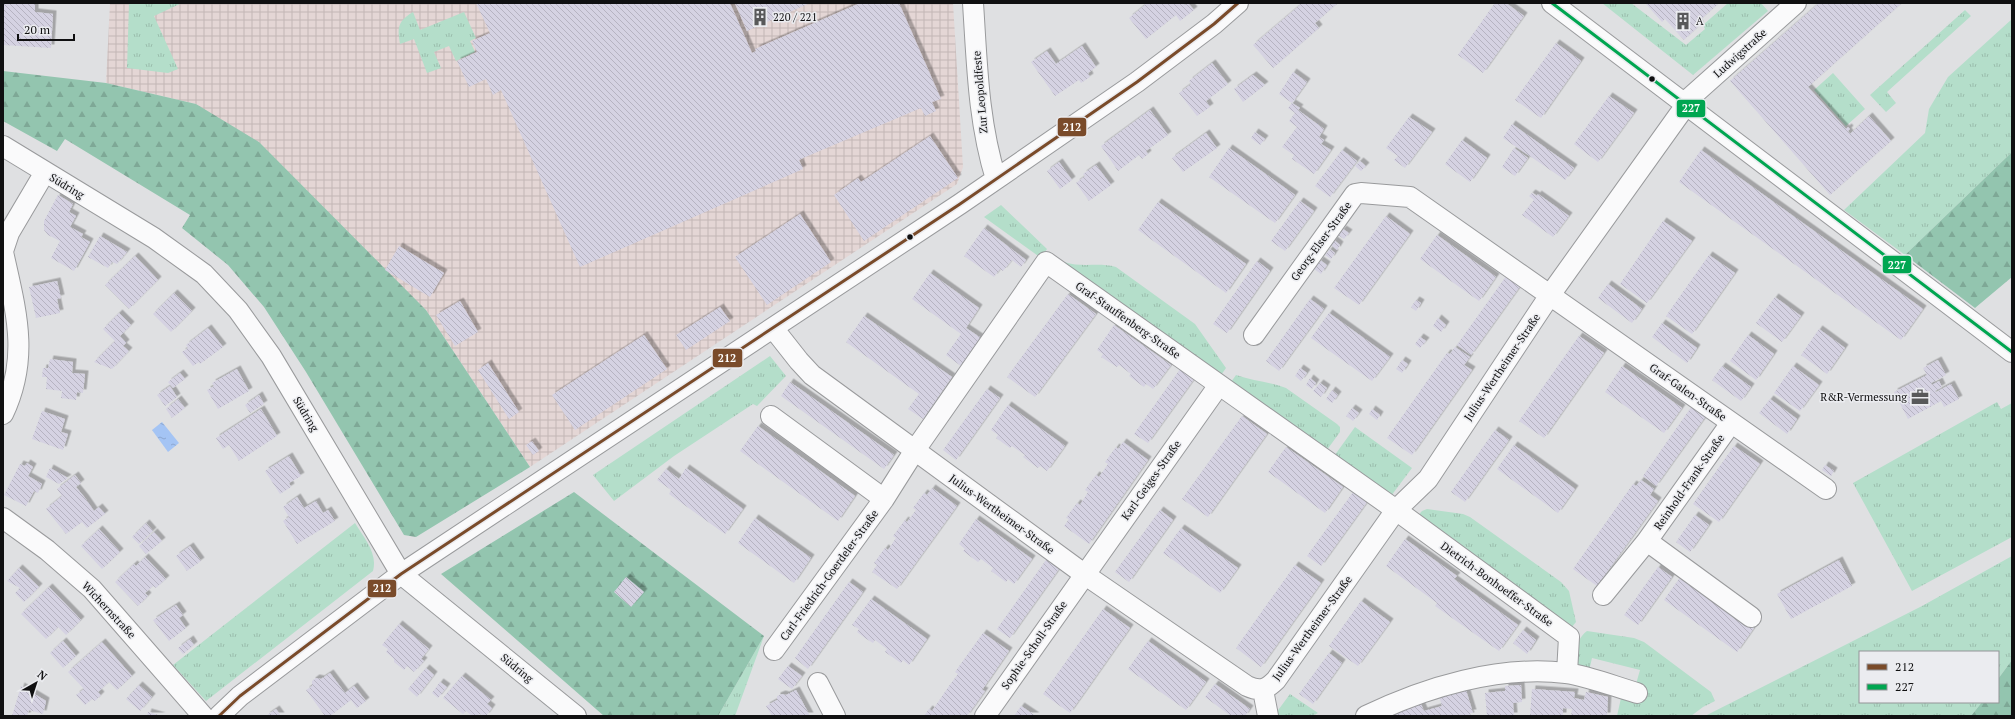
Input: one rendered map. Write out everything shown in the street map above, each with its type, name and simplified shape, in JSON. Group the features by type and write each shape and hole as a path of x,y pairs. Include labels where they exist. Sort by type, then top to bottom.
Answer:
{"street":[{"name":"Zur Leopoldfeste","path":"973,3 981,115 987,150 996,179"},
{"path":"219,716 240,696 402,574 996,179 1137,82 1214,24 1238,3"},
{"path":"1552,3 2012,352"},
{"name":"Ludwigstraße","path":"1685,104 1796,3"},
{"name":"Julius-Wertheimer-Straße","path":"773,328 812,375 1084,574 1247,686 1256,690 1263,690 1276,680 1396,510 1428,479 1550,295 1685,104"},
{"name":"Südring","path":"3,146 154,238 204,274 238,310 271,356 402,574 576,716"},
{"path":"3,414 17,376 20,348 15,306 3,252 9,233 45,172"},
{"name":"Georg-Elser-Straße","path":"1254,335 1351,198 1356,194 1361,193 1405,196 1414,199 1550,295"},
{"name":"Graf-Stauffenberg-Straße","path":"914,450 1046,262 1396,510"},
{"name":"Graf-Galen-Straße","path":"1550,295 1826,489"},
{"name":"Karl-Geiges-Straße","path":"1084,574 1219,385"},
{"name":"Carl-Friedrich-Goerdeler-Straße","path":"771,416 884,499"},
{"name":"Reinhold-Frank-Straße","path":"1603,595 1648,541 1731,423"},
{"name":"Carl-Friedrich-Goerdeler-Straße","path":"774,650 884,499 914,450"},
{"name":"Dietrich-Bonhoeffer-Straße","path":"1396,510 1569,637 1567,673"},
{"name":"Wichernstraße","path":"3,518 47,550 92,590 203,716"},
{"name":"Reinhold-Frank-Straße","path":"1648,541 1751,617"},
{"name":"Sophie-Scholl-Straße","path":"985,716 1084,574"},
{"path":"1366,716 1416,694 1482,676 1526,673 1567,673 1637,693"},
{"path":"818,683 835,716"},
{"path":"1263,690 1268,716"}],"shaded area":[{"path":"110,3 953,3 963,167 957,184 530,467 426,310 196,104 106,83"}],"green space":[{"path":"129,3 182,3 154,16 178,69 168,73 127,68"},
{"path":"1602,3 1631,3 1686,45 1705,29 1703,25 1728,3 1761,3 1768,11 1693,75"},
{"path":"1965,10 1971,16 1887,92 1896,103 1886,112 1870,95"},
{"path":"413,12 420,30 464,12 476,38 470,41 475,52 456,61 449,46 434,52 441,68 427,73 414,39 400,44 400,25 404,18"},
{"path":"2012,19 2012,152 1905,255 1844,210 1925,133 1929,109 1948,77"},
{"path":"3,71 106,83 196,104 259,142 426,310 530,467 416,537 404,535 306,372 264,307 228,265 182,228 190,215 65,139 57,151 3,121"},
{"path":"1833,73 1865,109 1846,126 1814,90"},
{"path":"2012,152 2012,277 1975,308 1905,255"},
{"path":"1001,205 1047,249 1041,258 984,217"},
{"path":"1064,262 1077,265 1103,265 1116,267 1195,324 1226,368 1219,378 1062,265"},
{"path":"770,356 786,376 757,406 753,404 674,456 614,501 593,475"},
{"path":"1236,375 1286,388 1337,424 1340,427 1340,432 1324,454 1229,385"},
{"path":"1997,402 2001,409 2012,403 2012,537 1912,591 1853,483"},
{"path":"1355,427 1412,468 1388,500 1332,459"},
{"path":"574,492 764,636 718,716 604,716 441,574"},
{"path":"1427,509 1463,514 1470,517 1561,582 1569,591 1576,622 1571,628 1415,519 1422,511"},
{"path":"355,523 372,552 374,558 373,571 206,701 173,665"},
{"path":"2012,556 2012,660 1999,678 1999,651 1859,651 1859,703 1981,703 1971,716 1705,716 1922,606"},
{"path":"1587,631 1634,638 1644,642 1711,692 1715,701 1703,707 1691,716 1617,716 1621,698 1636,684 1640,670 1592,658 1589,671 1580,668 1576,653 1580,638"},
{"path":"764,636 735,716 718,716"},
{"path":"2012,660 2012,716 1971,716 1981,703 1999,703 1999,678"},
{"path":"1290,694 1318,713 1312,716 1277,716 1276,713"}],"water":[{"path":"162,422 179,443 168,452 152,430"}],"building":[{"path":"4,3 35,3 35,12 53,14 51,48 3,45"},
{"path":"476,3 730,3 752,53 756,51 755,49 860,3 899,3 941,99 932,102 936,111 925,116 921,108 803,158 799,160 803,169 580,267 501,90 493,95 486,79 469,87 457,61 477,52 472,41 490,33"},
{"name":"220 / 221","path":"735,3 810,3 747,31"},
{"path":"1144,3 1183,3 1185,5 1188,3 1194,10 1180,21 1176,15 1146,39 1129,18 1145,5"},
{"path":"1297,3 1338,3 1315,23 1319,28 1273,68 1253,45 1300,5"},
{"path":"1495,3 1506,3 1524,16 1483,73 1458,55"},
{"name":"A","path":"1645,3 1719,3 1698,22 1700,25 1684,40 1665,19 1662,22"},
{"path":"1819,3 1902,3 1808,87 1846,129 1848,127 1850,129 1848,131 1850,134 1869,116 1891,141 1830,195 1730,81"},
{"path":"1556,43 1581,61 1541,118 1515,100"},
{"path":"1082,46 1096,67 1088,73 1090,77 1081,83 1079,80 1055,96 1031,62 1047,51 1056,64"},
{"path":"1212,63 1228,84 1206,101 1210,107 1197,116 1179,93 1191,84 1189,81"},
{"path":"1293,72 1307,82 1292,103 1279,94"},
{"path":"1253,75 1265,85 1243,102 1234,89"},
{"path":"1609,96 1634,113 1598,162 1574,144"},
{"path":"1292,103 1300,108 1298,110 1324,129 1319,137 1324,140 1321,144 1331,150 1314,174 1292,159 1294,155 1282,147 1297,127 1289,121 1295,113 1288,108"},
{"path":"1150,110 1168,135 1146,151 1148,154 1142,159 1139,155 1118,171 1101,146"},
{"path":"1409,117 1432,132 1405,168 1394,160 1398,156 1386,148"},
{"path":"1512,124 1574,168 1565,180 1503,138"},
{"path":"1255,132 1265,139 1260,145 1251,138"},
{"path":"1206,133 1217,148 1183,172 1172,158"},
{"path":"930,136 958,178 864,241 834,195 858,178 861,182"},
{"path":"1462,140 1487,158 1470,182 1445,164"},
{"path":"1229,148 1295,195 1275,223 1209,177"},
{"path":"1514,148 1528,158 1515,176 1502,167"},
{"path":"1342,150 1357,161 1330,197 1315,186"},
{"path":"1701,150 1923,309 1901,340 1679,182"},
{"path":"1360,161 1366,166 1361,171 1355,166"},
{"path":"1059,162 1072,180 1060,189 1047,171"},
{"path":"1096,165 1111,185 1089,201 1076,183 1085,176 1083,174"},
{"path":"1532,193 1537,196 1538,194 1569,216 1553,237 1522,215 1534,200 1529,196"},
{"path":"58,195 73,204 69,212 76,216 70,227 83,234 81,237 90,242 74,271 51,258 60,241 48,235 44,230 44,221"},
{"path":"1300,201 1314,211 1285,251 1271,241"},
{"path":"1158,202 1246,264 1226,293 1138,230"},
{"path":"800,214 831,262 767,305 735,257"},
{"path":"1386,216 1410,234 1359,305 1334,288"},
{"path":"1663,221 1692,241 1647,303 1620,284"},
{"path":"984,228 1026,260 1021,267 1012,260 1003,271 1000,269 994,277 964,256"},
{"path":"1343,229 1349,233 1344,239 1338,235"},
{"path":"1437,235 1496,277 1479,301 1420,259"},
{"path":"100,236 127,252 117,264 112,262 108,268 88,257"},
{"path":"1334,240 1340,245 1337,250 1331,245"},
{"path":"399,246 444,273 430,297 385,270"},
{"path":"1330,249 1335,253 1331,259 1325,255"},
{"path":"1709,255 1735,273 1692,334 1666,316"},
{"path":"135,256 158,280 129,309 105,285"},
{"path":"1320,260 1327,265 1321,274 1314,269"},
{"path":"1257,261 1270,271 1227,333 1213,324"},
{"path":"930,273 979,308 966,328 981,338 961,366 946,355 961,334 912,299"},
{"path":"1507,275 1521,285 1471,355 1457,345"},
{"path":"57,281 61,298 57,299 60,313 36,318 29,287"},
{"path":"1608,284 1642,309 1632,323 1598,298"},
{"path":"174,293 192,311 171,332 153,314"},
{"path":"1068,294 1096,314 1035,397 1007,377"},
{"path":"1775,297 1801,316 1782,342 1756,323"},
{"path":"1310,299 1324,309 1279,371 1266,361"},
{"path":"1416,300 1421,303 1416,311 1411,307"},
{"path":"460,301 478,332 455,346 436,315"},
{"path":"720,307 730,321 686,350 676,335"},
{"path":"119,313 131,325 120,336 126,343 123,346 129,351 112,369 94,362 115,341 103,329"},
{"path":"1329,313 1390,357 1372,381 1311,338"},
{"path":"864,316 952,377 923,419 908,409 919,394 846,342"},
{"path":"1438,318 1446,325 1441,332 1433,326"},
{"path":"1662,323 1697,348 1687,363 1652,337"},
{"path":"1114,325 1171,365 1153,389 1146,384 1144,387 1129,376 1131,374 1119,365 1117,367 1101,357 1103,354 1097,350"},
{"path":"208,328 223,347 200,364 199,362 193,366 182,352 188,348 186,345"},
{"path":"1819,329 1845,348 1827,374 1801,355"},
{"path":"644,335 667,369 575,430 552,395"},
{"path":"1748,335 1774,354 1756,380 1730,361"},
{"path":"1579,336 1604,353 1544,438 1519,421"},
{"path":"1420,337 1426,341 1420,348 1415,344"},
{"path":"1455,347 1470,357 1464,365 1472,370 1412,455 1387,438 1447,353 1450,354"},
{"path":"50,359 73,362 72,373 85,374 83,393 77,392 76,400 61,398 62,391 46,389 47,377 42,377 43,368 48,368"},
{"path":"1402,360 1408,364 1402,373 1396,369"},
{"path":"1938,360 1946,375 1931,383 1932,385 1939,381 1942,387 1935,391 1936,392 1951,384 1959,399 1944,407 1941,401 1908,419 1894,392 1927,375 1923,368"},
{"path":"488,363 519,412 509,419 478,370"},
{"path":"1183,365 1197,375 1148,443 1134,434"},
{"path":"1622,366 1682,408 1664,433 1605,392"},
{"path":"1722,366 1751,387 1741,401 1712,380"},
{"path":"1793,366 1819,385 1800,411 1774,393"},
{"path":"1300,368 1307,373 1301,381 1295,376"},
{"path":"237,369 249,391 218,409 207,390 214,386 212,383"},
{"path":"180,373 185,379 173,388 168,382"},
{"path":"1310,378 1316,383 1312,389 1306,385"},
{"path":"790,382 894,455 884,469 781,396"},
{"path":"1320,383 1327,388 1321,397 1313,391"},
{"path":"170,386 177,397 165,406 157,395"},
{"path":"987,389 1000,398 956,460 943,450"},
{"path":"1332,390 1338,395 1332,403 1326,399"},
{"path":"259,395 264,404 250,413 245,405"},
{"path":"178,399 185,408 172,418 166,409"},
{"path":"1770,399 1797,419 1787,434 1759,413"},
{"path":"1008,405 1065,446 1047,471 1040,466 1038,468 1023,457 1025,455 1012,446 1010,448 996,438 998,435 991,430"},
{"path":"1692,406 1706,416 1656,486 1643,476"},
{"path":"1352,408 1359,413 1353,421 1346,416"},
{"path":"261,409 277,436 239,461 229,445 223,449 216,438"},
{"path":"1372,409 1380,415 1377,420 1369,414"},
{"path":"42,411 65,419 61,432 68,434 63,450 32,439"},
{"path":"1242,416 1267,434 1208,517 1182,499"},
{"path":"758,426 855,496 838,521 740,451"},
{"path":"1495,430 1509,440 1465,502 1451,492"},
{"path":"532,441 539,451 533,455 526,445"},
{"path":"1123,442 1148,460 1089,544 1064,526 1069,519 1066,518 1077,503 1080,505 1088,492 1085,490 1096,475 1099,477 1108,464 1105,462 1116,447 1118,449"},
{"path":"1514,445 1575,489 1558,513 1497,469"},
{"path":"1734,446 1760,464 1719,522 1693,504"},
{"path":"1286,447 1343,487 1325,513 1268,472"},
{"path":"289,456 301,476 289,483 291,487 280,494 265,471"},
{"path":"27,463 33,467 28,476 42,484 38,493 34,491 26,506 4,495 20,464 25,466"},
{"path":"1825,465 1834,471 1831,476 1822,470"},
{"path":"50,468 68,478 59,484 46,477"},
{"path":"686,468 743,509 725,534 669,494 671,490 657,480 666,469 679,479"},
{"path":"75,475 81,483 76,487 94,511 99,507 105,514 87,528 82,522 66,534 46,509 62,496 57,489"},
{"path":"1641,480 1654,489 1650,495 1658,501 1597,586 1573,569 1633,484 1636,486"},
{"path":"932,488 957,506 897,589 872,572 877,565 874,563 885,548 888,550 896,538 893,536 905,520 907,522 916,510 913,508 924,493 927,495"},
{"path":"1356,488 1370,498 1321,566 1307,556"},
{"path":"297,497 304,508 316,501 323,513 328,510 335,521 297,544 283,521 289,517 283,507"},
{"path":"1160,510 1173,520 1129,582 1115,572"},
{"path":"1695,515 1709,525 1690,552 1676,542"},
{"path":"755,518 811,558 794,583 738,543"},
{"path":"976,519 1032,559 1014,584 1008,579 1006,582 991,571 993,568 981,559 978,562 963,551 965,549 959,544"},
{"path":"146,523 153,531 139,544 132,537"},
{"path":"1181,528 1238,568 1220,593 1163,553"},
{"path":"99,529 120,552 102,569 81,546"},
{"path":"154,532 162,541 146,554 139,546"},
{"path":"1405,539 1457,576 1454,579 1518,625 1499,651 1435,606 1437,603 1386,566"},
{"path":"190,546 201,561 187,571 176,556"},
{"path":"145,557 166,579 156,588 153,586 145,593 148,596 138,606 115,582 134,564 136,566"},
{"path":"1046,560 1059,569 1010,638 997,629"},
{"path":"1839,560 1852,586 1791,619 1777,594"},
{"path":"1295,565 1321,583 1261,667 1236,648"},
{"path":"1658,567 1672,577 1638,625 1624,615"},
{"path":"19,568 39,587 24,602 15,593 20,588 7,581"},
{"path":"1681,576 1754,628 1737,652 1664,600"},
{"path":"626,577 644,592 631,607 614,592"},
{"path":"849,582 863,592 808,669 795,658"},
{"path":"49,587 81,620 66,635 58,627 46,639 21,614"},
{"path":"871,599 927,639 909,665 903,660 901,663 885,652 887,649 875,640 873,643 865,638 857,632 859,629 852,625"},
{"path":"1361,601 1390,622 1358,666 1329,646"},
{"path":"176,605 183,615 179,618 186,628 169,641 153,620"},
{"path":"1103,609 1130,628 1070,713 1043,694"},
{"path":"399,624 429,649 421,659 424,661 414,672 407,666 404,670 394,662 394,659 386,652 388,649 382,645"},
{"path":"1523,630 1536,640 1527,654 1513,643"},
{"path":"983,633 1009,651 982,690 985,691 967,716 924,716 929,709 932,711 958,674 955,672"},
{"path":"190,639 194,645 183,654 178,648"},
{"path":"63,641 76,656 63,668 50,653"},
{"path":"1148,641 1206,682 1186,710 1128,669"},
{"path":"102,642 132,676 117,690 109,682 98,692 101,695 95,701 92,699 85,705 76,695 84,689 68,672"},
{"path":"1329,653 1342,663 1313,704 1299,694"},
{"path":"788,666 802,676 792,689 778,679"},
{"path":"426,668 434,675 417,697 408,689"},
{"path":"330,673 345,693 354,686 366,701 357,708 351,700 330,716 325,716 306,690 312,686 312,681 316,678 321,679"},
{"path":"462,676 491,700 487,704 492,708 486,716 479,714 478,716 472,716 466,711 463,714 443,698"},
{"path":"440,682 447,687 438,698 432,693"},
{"path":"1215,684 1250,709 1245,716 1231,716 1205,697"},
{"path":"139,685 152,697 140,711 126,699"},
{"path":"1521,685 1522,702 1513,703 1514,716 1487,716 1485,693 1505,691 1505,686"},
{"path":"21,686 46,701 43,714 29,710 27,716 12,716"},
{"path":"1532,689 1575,692 1574,698 1584,700 1586,692 1608,697 1607,716 1571,716 1572,709 1563,708 1563,716 1530,716"},
{"path":"796,690 810,716 772,716 766,706 777,700 777,696 782,694 786,695"},
{"path":"1466,690 1473,713 1470,713 1471,716 1395,716 1394,713 1420,702 1424,711 1442,706 1439,696"},
{"path":"1021,706 1036,716 1014,716"},
{"path":"276,709 281,716 266,716"},
{"path":"148,712 162,716 147,716"}],"transit line":[{"name":"212","path":"219,716 240,696 401,574 960,204 1137,82 1214,24 1238,3"},
{"name":"227","path":"1552,3 2012,352"}],"place":[{"name":"220 / 221","path":"760,17"},
{"name":"A","path":"1683,21"},
{"name":"R&R-Vermessung","path":"1920,397"}]}
